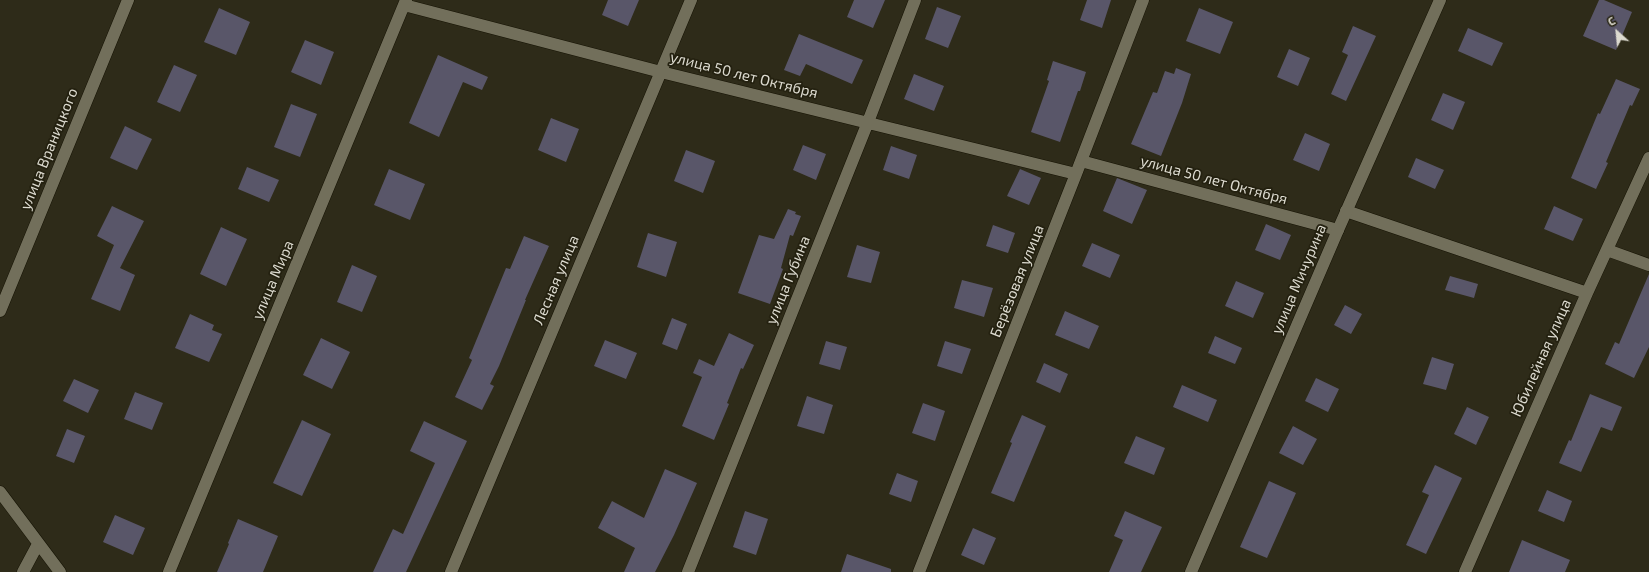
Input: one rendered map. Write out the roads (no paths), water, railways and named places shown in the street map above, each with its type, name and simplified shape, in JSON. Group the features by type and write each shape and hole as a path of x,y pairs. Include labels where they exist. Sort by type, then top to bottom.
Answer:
{"street":[{"name":"улица Враницкого","path":"0,311 128,0"},
{"name":"Лесная улица","path":"450,572 691,0"},
{"name":"улица Губина","path":"688,572 868,122 915,0"},
{"name":"Берёзовая улица","path":"919,572 1143,0"},
{"name":"улица Мичурина","path":"1191,572 1346,211 1440,0"},
{"name":"улица 50 лет Октября","path":"405,2 661,72 1076,174"},
{"name":"улица Мира","path":"169,572 405,2"},
{"name":"Юбилейная улица","path":"1465,572 1588,292 1649,158"},
{"name":"улица 50 лет Октября","path":"1081,161 1338,230"},
{"path":"1346,211 1588,292"},
{"path":"1607,250 1649,265"},
{"path":"0,492 60,572"},
{"path":"24,572 38,544"}]}
